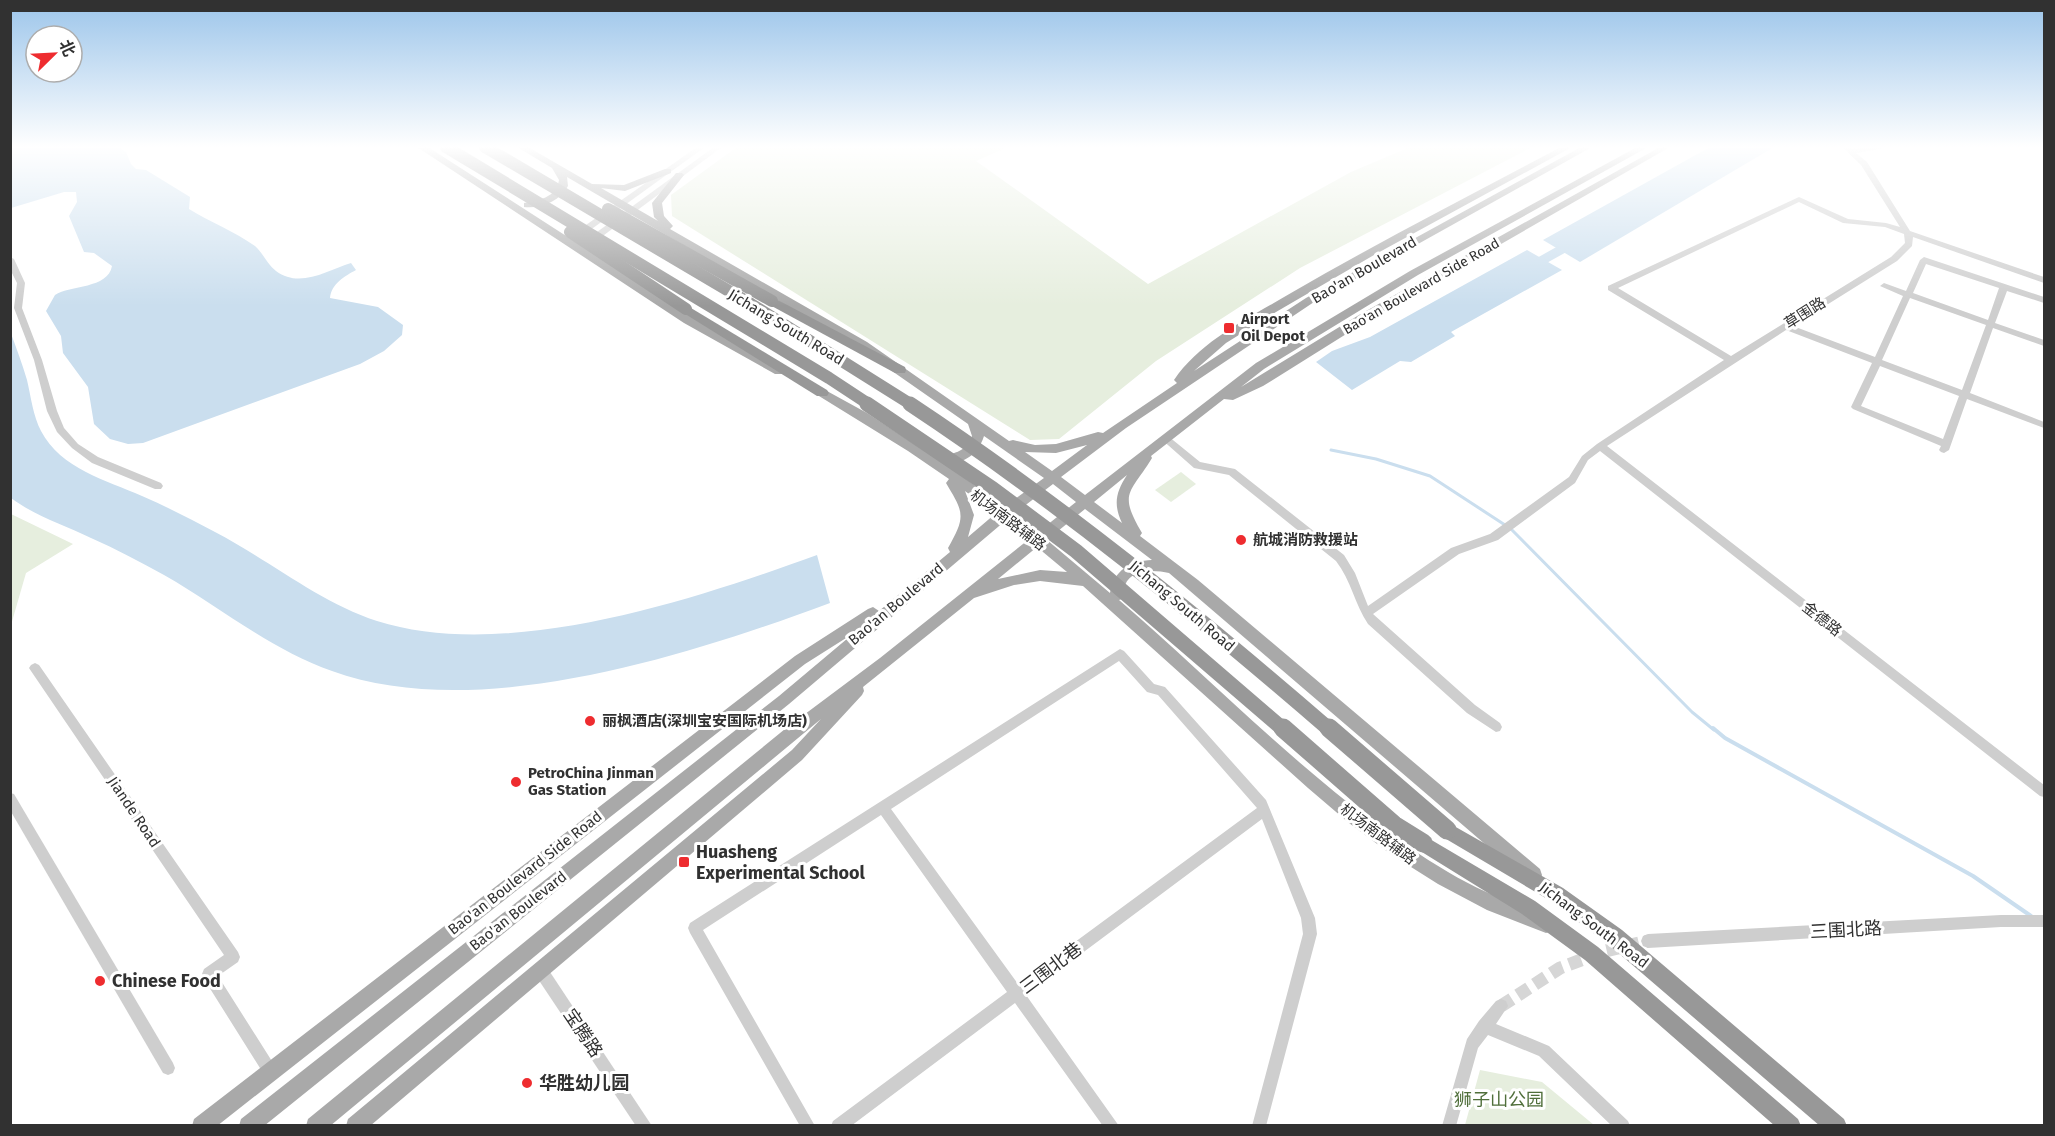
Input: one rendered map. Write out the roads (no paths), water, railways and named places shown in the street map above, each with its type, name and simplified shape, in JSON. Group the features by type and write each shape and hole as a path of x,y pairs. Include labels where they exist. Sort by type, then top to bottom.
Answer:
{"highway":[{"path":"526,200 686,309 822,393"},
{"name":"Jichang South Road","path":"536,200 829,378 993,489 1076,551 1394,825 1527,906 1562,931 1625,980 1791,1125"},
{"name":"Jichang South Road","path":"574,200 848,363 1009,471 1144,575 1447,830 1556,894 1615,937 1837,1125"},
{"path":"591,200 772,302 900,370"}],"main road":[{"name":"机场南路辅路","path":"506,200 722,341 822,393 939,468 1101,592 1359,824 1458,888 1525,918 1562,931"},
{"path":"509,202 534,204 548,200"},
{"path":"615,200 830,324 900,370 1085,501 1182,575 1556,894"},
{"path":"658,200 656,207 659,217 681,237"},
{"path":"1172,390 1194,361 1250,323 1467,200"},
{"name":"Bao'an Boulevard","path":"248,1125 784,700 913,588 1052,477 1172,390 1310,300 1489,200"},
{"name":"Bao'an Boulevard","path":"315,1125 790,734 885,662 1160,441 1260,366 1323,327 1548,200"},
{"name":"Bao'an Boulevard Side Road","path":"1208,407 1259,382 1363,318 1572,200"},
{"path":"925,458 951,460 967,454 978,436 975,424 970,419"},
{"path":"995,437 1024,448 1055,450 1081,443 1122,425"},
{"path":"1158,555 1130,526 1121,504 1125,486 1160,441"},
{"path":"939,468 960,492 969,511 967,529 947,560"},
{"path":"1126,614 1117,599 1116,592 1118,584 1128,572 1153,564 1182,575"},
{"path":"965,597 1021,577 1047,574 1071,578 1101,592"},
{"name":"Bao'an Boulevard Side Road","path":"201,1125 800,660 913,588"},
{"path":"355,1125 797,755 885,662"}],"street":[{"path":"568,242 628,200"},
{"path":"579,249 646,200"},
{"path":"1731,360 1611,288 1797,200"},
{"path":"1801,200 1846,221 1886,225 2044,280"},
{"path":"1887,200 1910,235"},
{"name":"草围路","path":"1366,613 1455,552 1494,537 1572,480 1585,458 1600,446 1731,360 1894,259 1909,244 1910,235"},
{"path":"10,259 21,283 18,308 38,360 52,411 60,430 84,454 158,486"},
{"path":"2004,287 1945,448 1856,407 1924,260 2044,300"},
{"path":"1884,286 2044,343"},
{"path":"1785,326 2044,425"},
{"path":"1160,441 1197,465 1232,472 1340,558 1350,572 1366,613 1471,709 1496,727"},
{"name":"金德路","path":"1600,446 2044,792"},
{"path":"808,1125 695,928 1120,654 1151,689 1161,690 1264,810 1308,918 1310,934 1259,1125"},
{"name":"Jiande Road","path":"35,668 233,957 210,974 270,1071"},
{"path":"10,798 168,1068"},
{"path":"884,808 1112,1125"},
{"name":"三围北巷","path":"838,1125 1264,810"},
{"name":"三围北路","path":"1648,941 2001,921 2044,921"},
{"name":"宝腾路","path":"541,971 645,1125"},
{"path":"1449,1125 1472,1044 1501,1006"},
{"path":"1484,1026 1544,1051 1623,1125"}],"water":[{"path":"11,200 37,200 11,208"},
{"path":"77,200 190,200 189,209 255,246 276,271 285,276 304,278 351,263 356,270 336,285 330,298 378,307 403,325 402,335 384,351 360,364 143,443 128,444 110,439 94,424 88,387 63,353 61,336 46,311 55,295 104,279 112,266 94,253 84,252 69,216"},
{"path":"1615,200 1685,200 1580,262 1543,240"},
{"path":"1527,250 1562,270 1451,332 1455,336 1411,362 1400,361 1352,390 1316,362 1332,351 1370,337"},
{"path":"10,331 27,380 38,425 60,455 86,472 197,522 314,592 377,621 428,632 483,634 541,630 599,620 658,606 714,590 817,555 830,603 714,643 649,661 583,676 517,686 452,690 390,685 332,671 288,652 155,570 40,515 11,498"}],"waterway":[{"path":"1520,272 1583,237"},
{"path":"1331,450 1376,459 1430,476 1505,525"},
{"path":"1511,529 1692,712 1714,730"},
{"path":"1713,728 1725,738 1973,876 2031,916"}],"tunnel":[{"path":"1501,1006 1560,968 1605,951 1648,941"}],"place":[{"name":"Airport Oil Depot","path":"1229,328"},
{"name":"航城消防救援站","path":"1241,540"},
{"name":"丽枫酒店(深圳宝安国际机场店)","path":"590,721"},
{"name":"PetroChina Jinman Gas Station","path":"516,782"},
{"name":"Huasheng Experimental School","path":"684,862"},
{"name":"Chinese Food","path":"100,981"},
{"name":"华胜幼儿园","path":"527,1083"}],"park label":[{"name":"狮子山公园","path":"1499,1100"}]}
